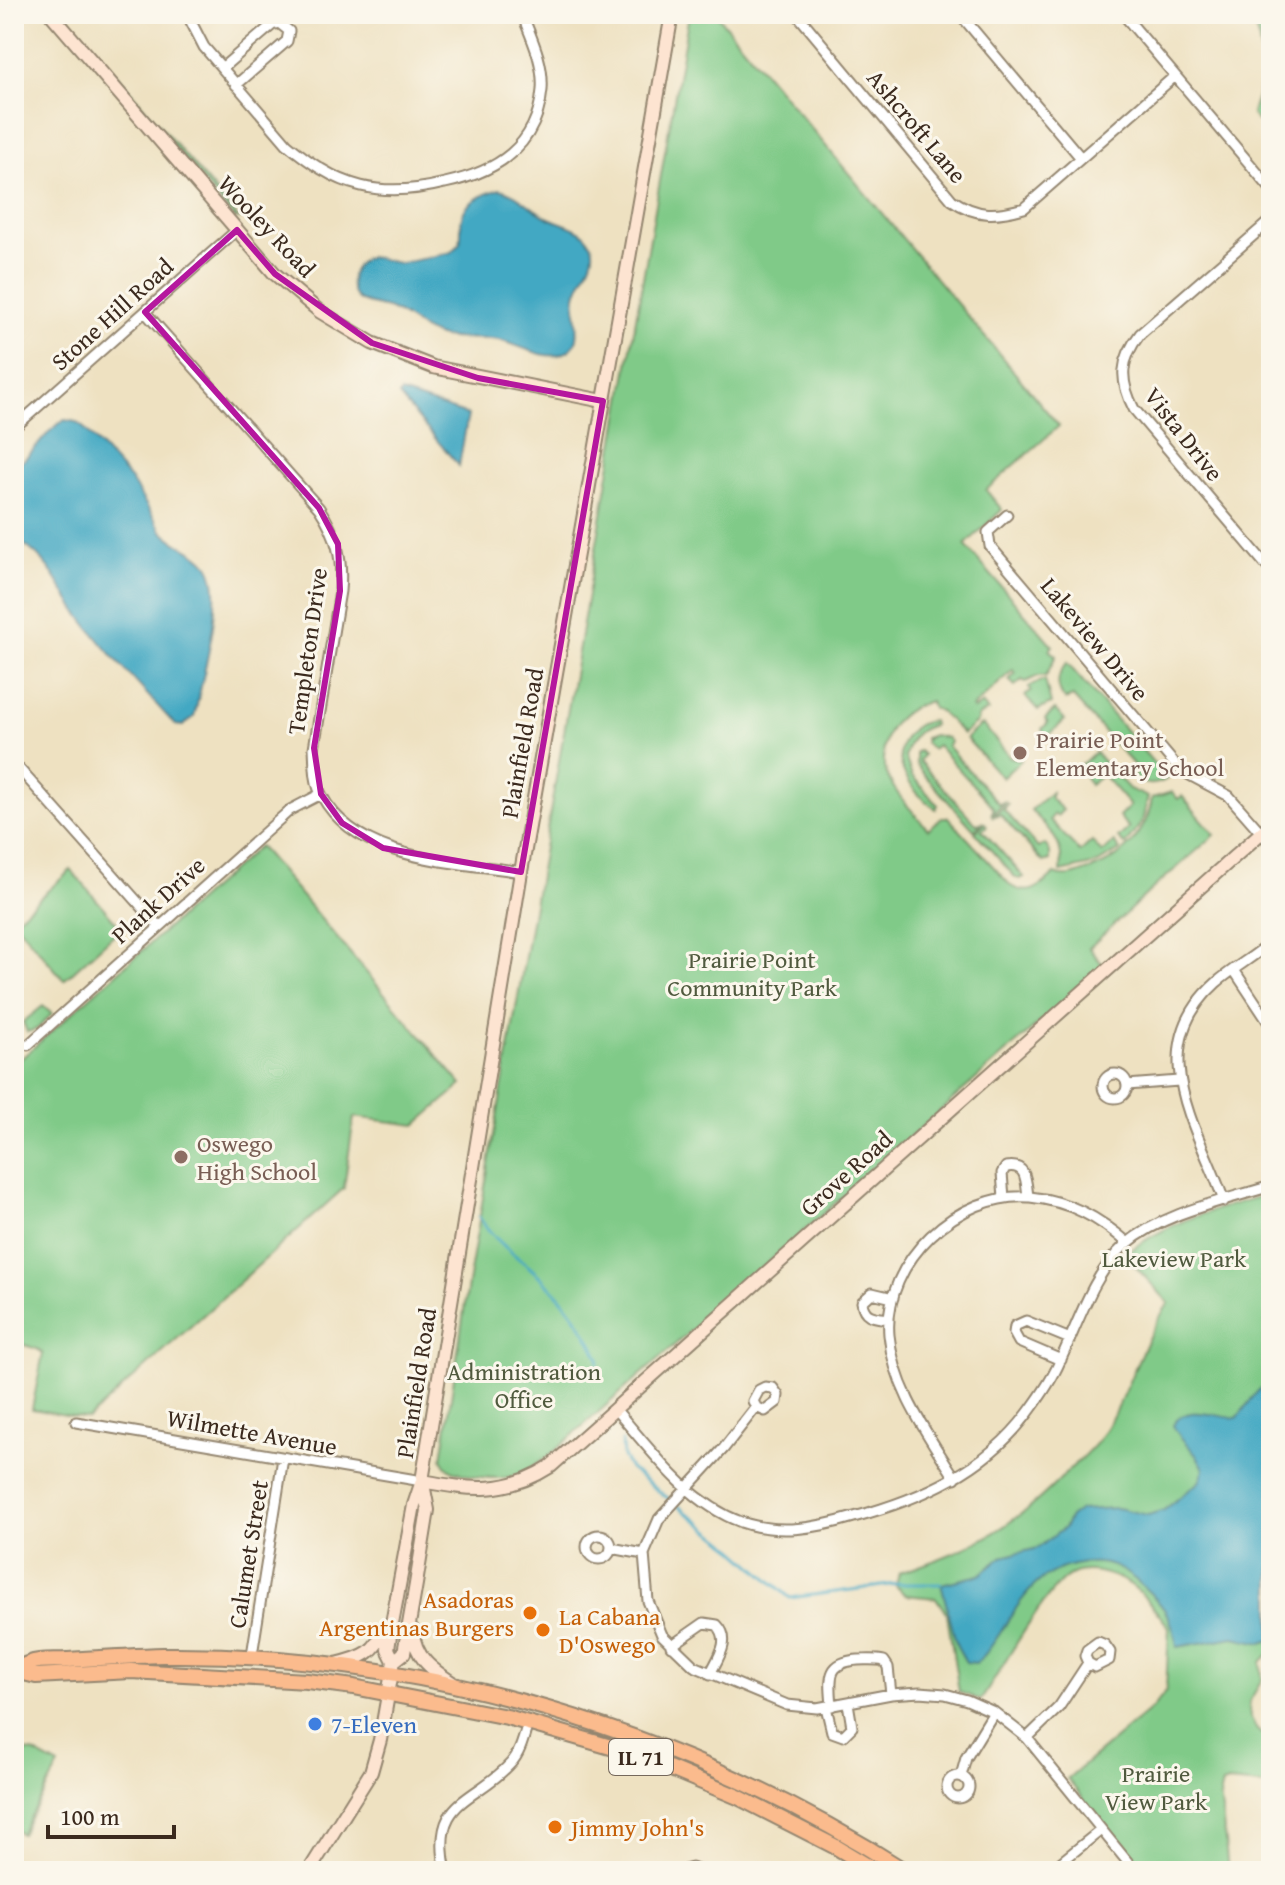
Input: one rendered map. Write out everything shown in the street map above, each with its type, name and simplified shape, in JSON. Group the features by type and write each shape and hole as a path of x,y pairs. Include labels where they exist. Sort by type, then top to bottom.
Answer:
{"main road":[{"name":"Wooley Road","path":"51,14 275,274 319,311 372,343 433,367 603,401"},
{"name":"Plainfield Road","path":"392,1667 388,1649 414,1505 422,1481 521,872 672,14"},
{"name":"Grove Road","path":"422,1481 482,1490 522,1482 551,1466 1266,828"},
{"name":"Plainfield Road","path":"392,1667 404,1653 428,1510 422,1481"},
{"path":"336,1664 369,1653 380,1640 395,1611"},
{"path":"411,1614 414,1642 421,1659 460,1688"},
{"name":"IL 71","path":"15,1671 31,1662 133,1656 252,1655 392,1667 460,1688 534,1704 693,1760 817,1820 905,1871"},
{"path":"309,1871 371,1772 380,1740 392,1667"},
{"name":"IL 71","path":"15,1671 36,1676 131,1671 259,1677 354,1687 528,1723 635,1754 738,1797 876,1871"}],"street":[{"path":"187,14 204,47 287,144 320,169 344,181 402,190 472,177 498,165 529,133 540,103 541,68 522,14"},
{"name":"Ashcroft Lane","path":"797,14 952,200 966,209 996,215 1024,208 1175,76"},
{"path":"960,14 1081,158"},
{"path":"1123,14 1271,189"},
{"path":"222,68 272,25 279,23 286,27 289,31 287,41 236,85"},
{"name":"Vista Drive","path":"1271,220 1140,334 1128,349 1124,380 1134,409 1271,571"},
{"name":"Stone Hill Road","path":"14,428 237,230"},
{"name":"Templeton Drive","path":"145,312 319,508 338,544 342,567 340,591 314,748 315,772 321,794 342,823 360,837 383,848 521,872"},
{"name":"Lakeview Drive","path":"1007,515 988,532 990,546 1173,762 1182,771 1229,796 1266,828 1271,844"},
{"path":"14,763 159,926"},
{"name":"Plank Drive","path":"28,1045 290,810 321,794"},
{"path":"1224,1201 1189,1119 1179,1081 1182,1044 1193,1012 1215,984 1271,942"},
{"path":"1234,970 1271,1026"},
{"path":"1271,1035 1271,1047"},
{"path":"1127,1085 1179,1081"},
{"path":"1004,1198 1002,1173 1006,1167 1014,1166 1021,1168 1026,1175 1028,1197"},
{"path":"615,1409 686,1488 714,1508 742,1522 772,1529 797,1530 826,1525 913,1499 955,1478 1004,1440 1027,1415 1061,1360 1094,1286 1128,1243 1176,1217 1271,1186"},
{"path":"955,1478 909,1403 898,1377 890,1341 889,1319 893,1298 905,1269 920,1246 943,1225 973,1207 1004,1198 1028,1197 1080,1209 1103,1222 1128,1243"},
{"path":"889,1319 868,1316 862,1302 872,1293 893,1298"},
{"path":"1061,1360 1019,1342 1015,1338 1015,1326 1026,1321 1070,1339"},
{"path":"756,1407 724,1448 659,1519 644,1554 648,1601 656,1623 671,1646 694,1666 777,1703 804,1708 829,1707 891,1694 920,1692 945,1694 994,1712 1027,1738 1135,1871"},
{"name":"Wilmette Avenue","path":"76,1422 422,1481"},
{"name":"Calumet Street","path":"252,1655 283,1458"},
{"path":"611,1548 644,1554"},
{"path":"671,1646 704,1623 717,1625 722,1631 724,1646 710,1674"},
{"path":"848,1703 852,1727 843,1736 832,1732 829,1707 833,1672 836,1665 843,1661 884,1661 889,1670 891,1694"},
{"path":"1027,1738 1059,1707 1088,1663"},
{"path":"961,1776 966,1758 994,1712"},
{"path":"446,1871 441,1850 444,1831 453,1811 511,1763 528,1723"},
{"path":"1050,1871 1101,1830"},
{"path":"681,1871 696,1870"}],"highlighted area":[{"path":"237,230 275,274 372,343 478,378 603,401 521,872 383,848 342,823 321,794 314,748 340,591 338,544 319,508 145,312"}],"green space":[{"path":"60,14 65,14 239,219 234,218"},
{"name":"Prairie Point Community Park","path":"689,14 716,14 1059,426 986,490 1002,510 965,545 1053,646 1049,650 1056,656 1046,676 1026,682 1022,680 1015,686 1009,680 1016,673 1013,670 972,708 974,710 982,704 988,711 978,716 977,722 963,734 940,711 932,708 930,701 912,708 893,725 884,745 883,758 892,784 928,829 943,817 948,817 1011,886 1024,891 1039,886 1055,874 1074,875 1099,866 1121,853 1138,834 1152,798 1172,792 1178,799 1182,796 1215,835 1089,948 1104,966 550,1455 511,1477 467,1475 446,1466 442,1458 468,1284"},
{"path":"1247,14 1271,14 1269,134 1252,115 1259,90 1261,61 1259,41"},
{"path":"1067,663 1167,779 1149,784 1137,779 1134,775 1139,771 1073,697 1065,700 1058,681"},
{"path":"1045,680 1051,704 1038,710 1025,696 1031,691 1029,687"},
{"path":"1055,710 1065,720 1046,738 1042,729 1048,723 1045,719"},
{"path":"932,721 933,725 914,736 905,757 912,776 938,805 936,809 911,785 901,765 900,754 911,730"},
{"path":"982,724 1010,757 1021,760 1002,778 966,738"},
{"path":"933,735 947,738 950,742 947,746 999,804 1006,801 991,815 994,808 937,745 932,749 925,743 925,738"},
{"path":"916,752 923,755 919,761 976,824 984,822 974,830 920,770 916,764"},
{"path":"1095,752 1129,789 1148,797 1142,822 1125,845 1118,838 1129,828 1119,817 1130,806 1103,775 1090,785 1079,767"},
{"path":"1051,792 1051,799 1063,810 1050,820 1080,852 1092,841 1102,853 1114,842 1120,850 1096,864 1061,872 1058,845 1031,810"},
{"path":"1008,803 1004,810 1038,848 1045,844 1050,860 1043,862 1000,814 992,817"},
{"path":"985,823 987,826 982,830 1024,877 1019,879 1014,876 975,832"},
{"name":"Oswego High School","path":"259,846 462,1085 416,1125 354,1117 344,1188 88,1419 32,1409 43,1353 14,1339 14,1065"},
{"path":"71,870 121,928 64,980 14,921"},
{"path":"43,1006 52,1014 37,1029 27,1032 23,1022"},
{"path":"1271,1193 1271,1651 1261,1662 1262,1680 1249,1702 1250,1717 1257,1730 1271,1742 1271,1786 1222,1784 1220,1792 1228,1871 1143,1871 1067,1779 1152,1708 1166,1691 1169,1627 1149,1602 1138,1590 1113,1576 1092,1571 1072,1574 1062,1581 1037,1611 981,1700 959,1692 947,1614 936,1598 905,1595 896,1586 899,1573 972,1545 1011,1521 1049,1490 1099,1439 1118,1406 1149,1336 1169,1303 1125,1255 1176,1224"},
{"path":"14,1750 33,1752 59,1766 21,1834 14,1829"}],"water":[{"path":"500,189 547,217 581,232 592,245 592,258 576,296 578,329 575,344 570,350 555,356 498,340 443,337 390,309 356,297 352,279 360,262 375,258 402,263 452,252 460,243 464,210 483,195"},
{"path":"401,393 468,415 459,466 399,396"},
{"path":"65,420 82,426 131,480 162,531 202,559 213,576 215,612 208,653 194,717 183,726 175,725 103,645 46,564 14,538 14,467"},
{"path":"1271,1380 1271,1640 1262,1643 1234,1637 1177,1647 1169,1618 1145,1589 1114,1566 1087,1563 1049,1574 1035,1585 982,1658 976,1663 966,1662 957,1646 941,1584 980,1575 1002,1557 1038,1548 1064,1528 1070,1517 1080,1510 1117,1508 1148,1515 1164,1510 1199,1482 1204,1469 1173,1425 1186,1414 1194,1413 1237,1418 1257,1392"}],"waterway":[{"path":"479,1217 495,1237 569,1308 593,1346 598,1363"},
{"path":"622,1442 623,1457 630,1469 734,1549 790,1598 897,1584 941,1584"}],"place":[{"name":"Prairie Point Elementary School","path":"1020,753"},
{"name":"Oswego High School","path":"181,1157"},
{"name":"Asadoras Argentinas Burgers","path":"530,1613"},
{"name":"La Cabana D'Oswego","path":"543,1630"},
{"name":"7-Eleven","path":"315,1724"},
{"name":"Jimmy John's","path":"555,1827"}],"park label":[{"name":"Lakeview Park","path":"1174,1258"},
{"name":"Administration Office","path":"524,1385"},
{"name":"Prairie View Park","path":"1156,1787"}]}
